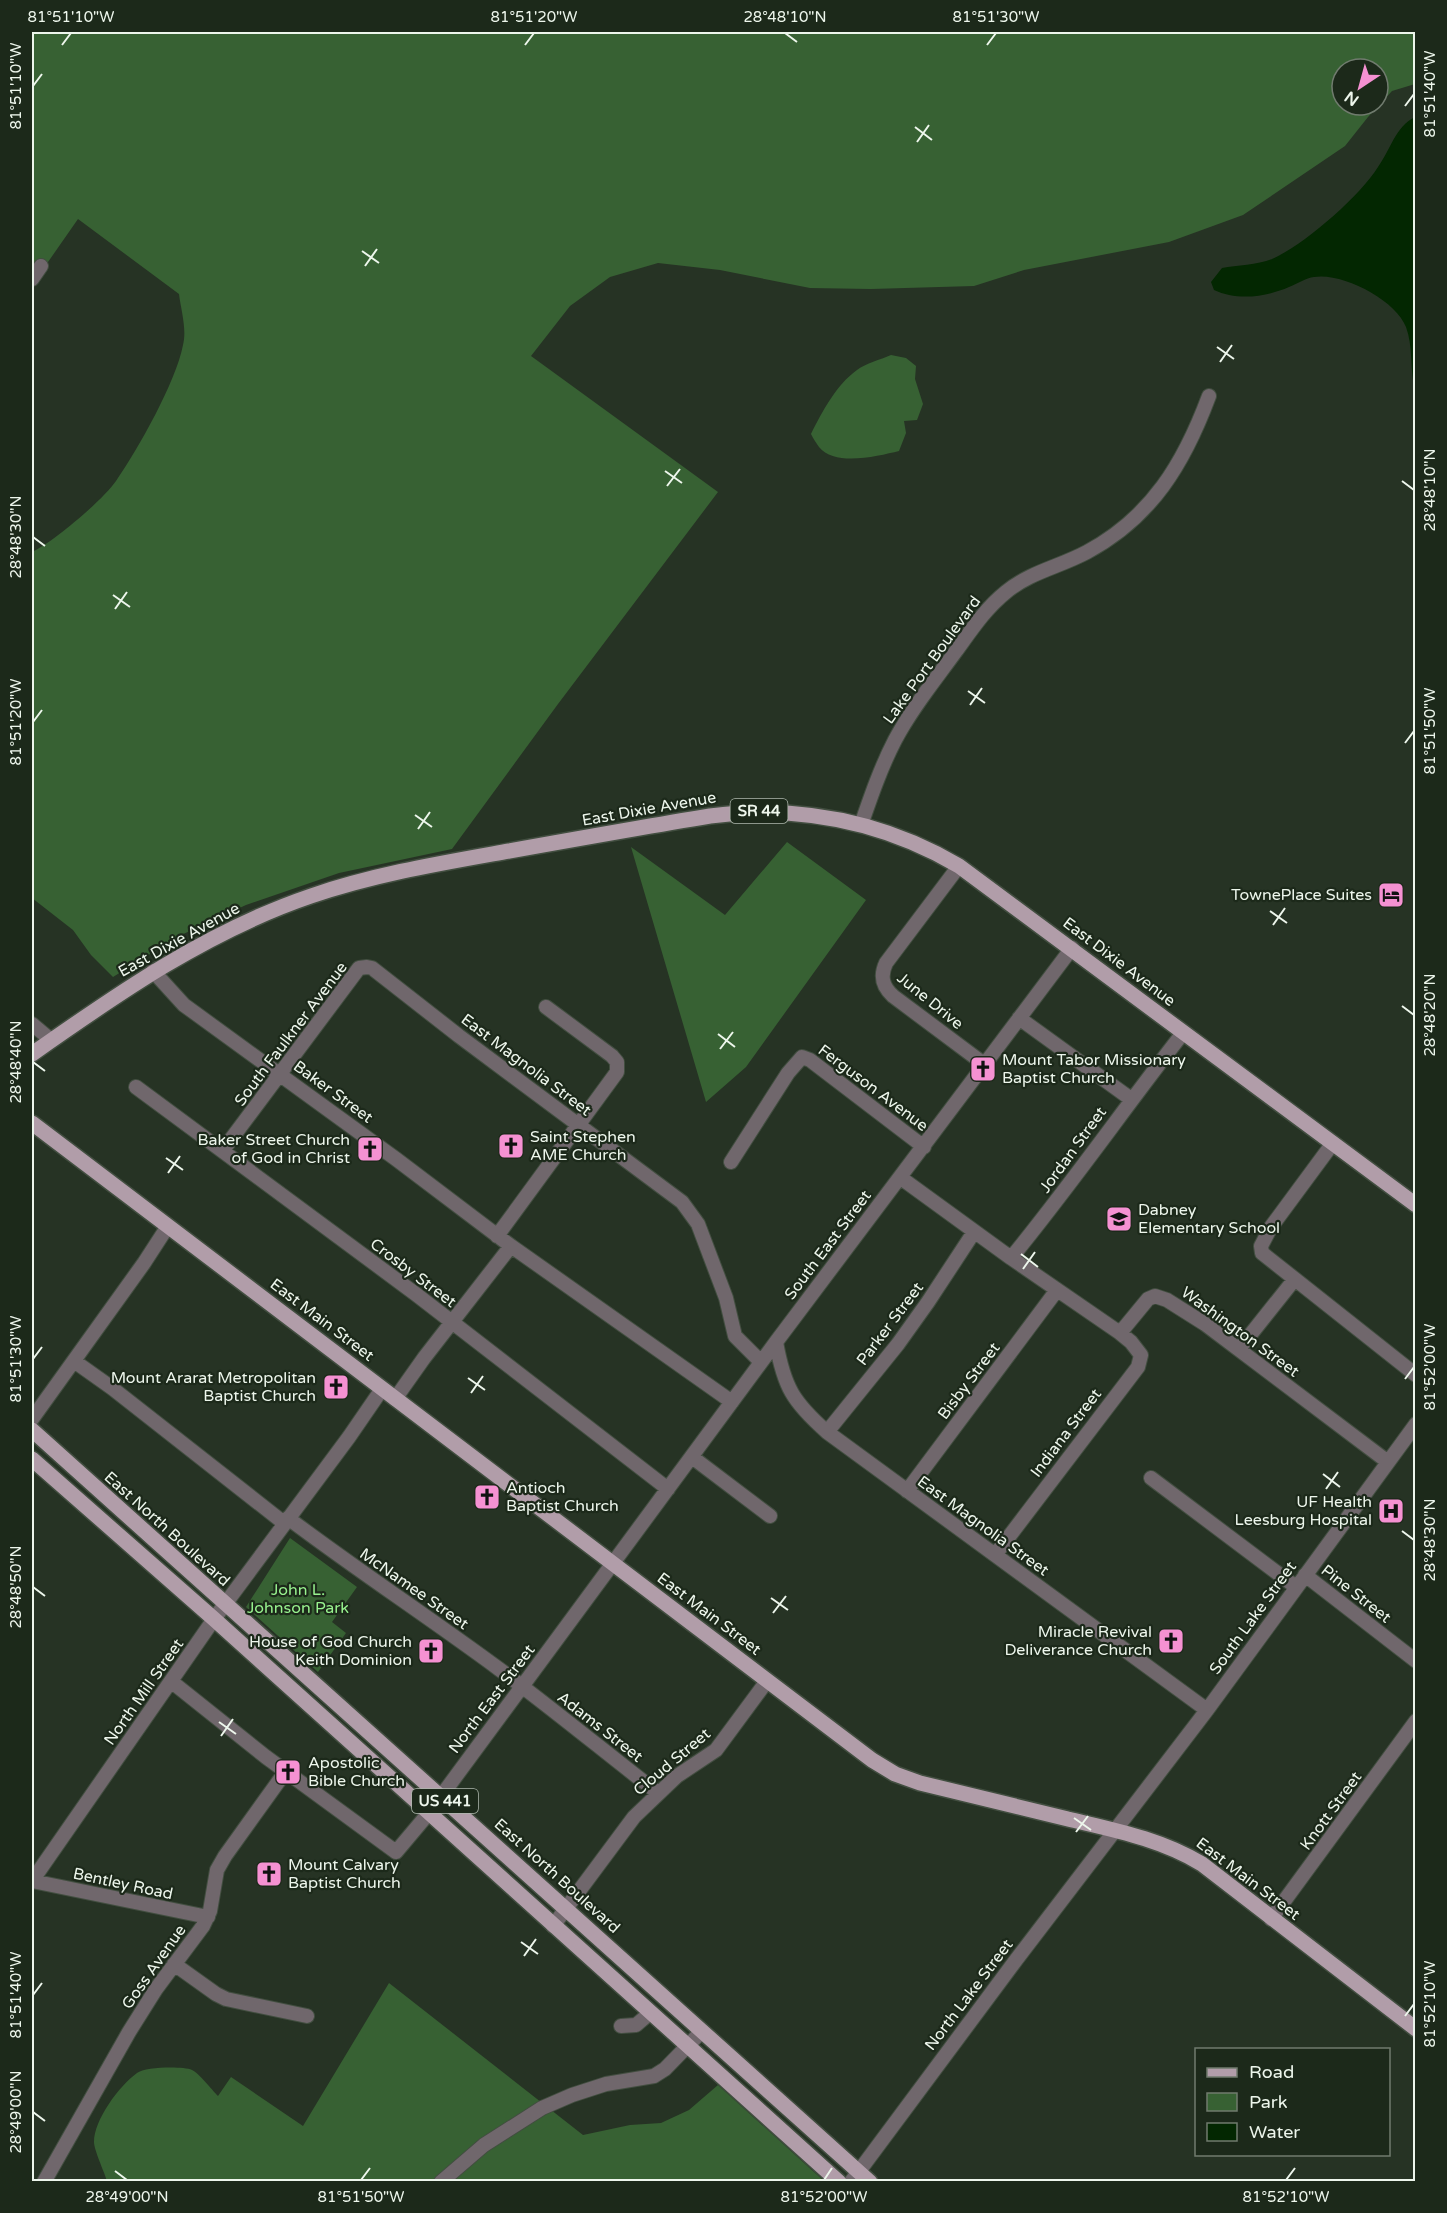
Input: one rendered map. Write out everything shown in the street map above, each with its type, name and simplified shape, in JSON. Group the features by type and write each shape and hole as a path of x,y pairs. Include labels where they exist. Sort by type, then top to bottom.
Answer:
{"main road":[{"name":"East Dixie Avenue","path":"32,1054 153,971 218,936 287,905 361,880 428,865 735,813 798,813 861,825 913,842 959,866 1416,1205"},
{"name":"East Main Street","path":"32,1123 872,1760 895,1774 920,1783 1168,1845 1202,1864 1416,2029"},
{"name":"East North Boulevard","path":"32,1430 702,2031 860,2178"},
{"name":"US 441","path":"32,1460 214,1619 428,1814 839,2181"}],"street":[{"path":"32,279 41,266"},
{"name":"Lake Port Boulevard","path":"861,825 895,739 912,711 977,621 991,604 1021,580 1087,552 1138,517 1178,465 1194,434 1209,396"},
{"name":"June Drive","path":"959,866 886,963 882,976 886,990 984,1064"},
{"name":"South East Street","path":"612,1563 1072,948"},
{"name":"South Faulkner Avenue","path":"223,1150 359,968 363,968"},
{"name":"East Magnolia Street","path":"363,968 372,968 578,1126 682,1202 698,1224 726,1298 735,1336 761,1362"},
{"name":"Baker Street","path":"153,971 184,1005 396,1159 511,1246"},
{"path":"497,1236 616,1072 617,1062 602,1048 546,1007"},
{"path":"1019,1018 1131,1100"},
{"path":"32,1024 51,1040"},
{"name":"Jordan Street","path":"1011,1258 1183,1033"},
{"name":"Ferguson Avenue","path":"731,1162 788,1073 802,1057 810,1060 924,1147"},
{"name":"Crosby Street","path":"136,1087 452,1322 668,1489"},
{"path":"1333,1143 1271,1227 1261,1246 1262,1253 1416,1375"},
{"path":"901,1178 974,1232 1120,1333"},
{"path":"32,1419 168,1226"},
{"name":"Parker Street","path":"827,1432 916,1319 974,1232"},
{"path":"395,1399 511,1246 732,1402"},
{"path":"1239,1349 1294,1280"},
{"name":"Bisby Street","path":"907,1491 1057,1290"},
{"name":"Washington Street","path":"1120,1333 1148,1299 1159,1296 1187,1312 1239,1349 1388,1462"},
{"name":"Indiana Street","path":"995,1555 1138,1367 1139,1351 1120,1333"},
{"name":"East Magnolia Street","path":"776,1342 781,1367 792,1395 804,1412 827,1432 1207,1710"},
{"name":"McNamee Street","path":"74,1361 286,1520 423,1614 522,1686"},
{"name":"North Mill Street","path":"32,1881 214,1619 382,1389"},
{"name":"South Lake Street","path":"1115,1830 1207,1710 1416,1424"},
{"path":"692,1457 770,1516"},
{"name":"Pine Street","path":"1150,1478 1416,1661"},
{"name":"North East Street","path":"286,1771 396,1852 428,1814 608,1572 612,1563"},
{"name":"Cloud Street","path":"553,1926 616,1838 677,1776 716,1750 767,1681"},
{"path":"172,1682 286,1771"},
{"name":"Adams Street","path":"522,1686 658,1793"},
{"name":"Knott Street","path":"1271,1919 1416,1721"},
{"name":"Goss Avenue","path":"44,2181 129,2032 207,1917 217,1870 225,1856 286,1771"},
{"name":"North Lake Street","path":"860,2178 1016,1960 1115,1830"},
{"name":"Bentley Road","path":"32,1881 207,1917"},
{"path":"174,1964 216,1995 226,1999 307,2016"},
{"path":"621,2026 636,2025 650,2013"},
{"path":"441,2181 484,2145 542,2108 591,2088 623,2080 654,2076 665,2069 702,2031"}],"green space":[{"path":"32,32 1415,32 1415,84 1390,93 1390,57 1330,57 1330,117 1368,117 1345,146 1243,215 1169,242 1024,270 974,286 810,288 720,270 658,263 610,277 570,306 531,356 718,492 452,849 339,873 246,905 179,936 113,977 91,955 73,930 32,898 32,552 52,540 77,520 116,481 165,396 179,360 184,339 184,326 179,294 78,219 32,285"},
{"path":"891,355 906,358 916,366 915,379 923,404 917,420 904,421 906,433 899,451 857,458 835,457 826,453 811,434 830,399 857,370"},
{"path":"787,842 866,900 746,1067 706,1102 631,847 725,915"},
{"name":"John L. Johnson Park","path":"290,1538 357,1587 332,1622 346,1633 318,1672 246,1607"},
{"path":"389,1983 583,2135 630,2125 661,2123 689,2110 718,2085 824,2181 107,2181 94,2146 95,2133 109,2104 137,2073 148,2069 164,2068 192,2070 218,2096 231,2077 303,2126"}],"water":[{"path":"1415,117 1416,385 1414,386 1410,341 1406,327 1391,307 1367,290 1339,279 1314,277 1271,293 1242,297 1214,290 1211,282 1222,268 1272,259 1315,232 1358,192 1378,167 1398,132"}],"place":[{"name":"TownePlace Suites","path":"1391,895"},
{"name":"Mount Tabor Missionary Baptist Church","path":"983,1069"},
{"name":"Saint Stephen AME Church","path":"511,1146"},
{"name":"Baker Street Church of God in Christ","path":"370,1149"},
{"name":"Dabney Elementary School","path":"1119,1219"},
{"name":"Mount Ararat Metropolitan Baptist Church","path":"336,1387"},
{"name":"Antioch Baptist Church","path":"487,1497"},
{"name":"UF Health Leesburg Hospital","path":"1391,1511"},
{"name":"Miracle Revival Deliverance Church","path":"1171,1641"},
{"name":"House of God Church Keith Dominion","path":"431,1651"},
{"name":"Apostolic Bible Church","path":"288,1772"},
{"name":"Mount Calvary Baptist Church","path":"269,1874"}]}
